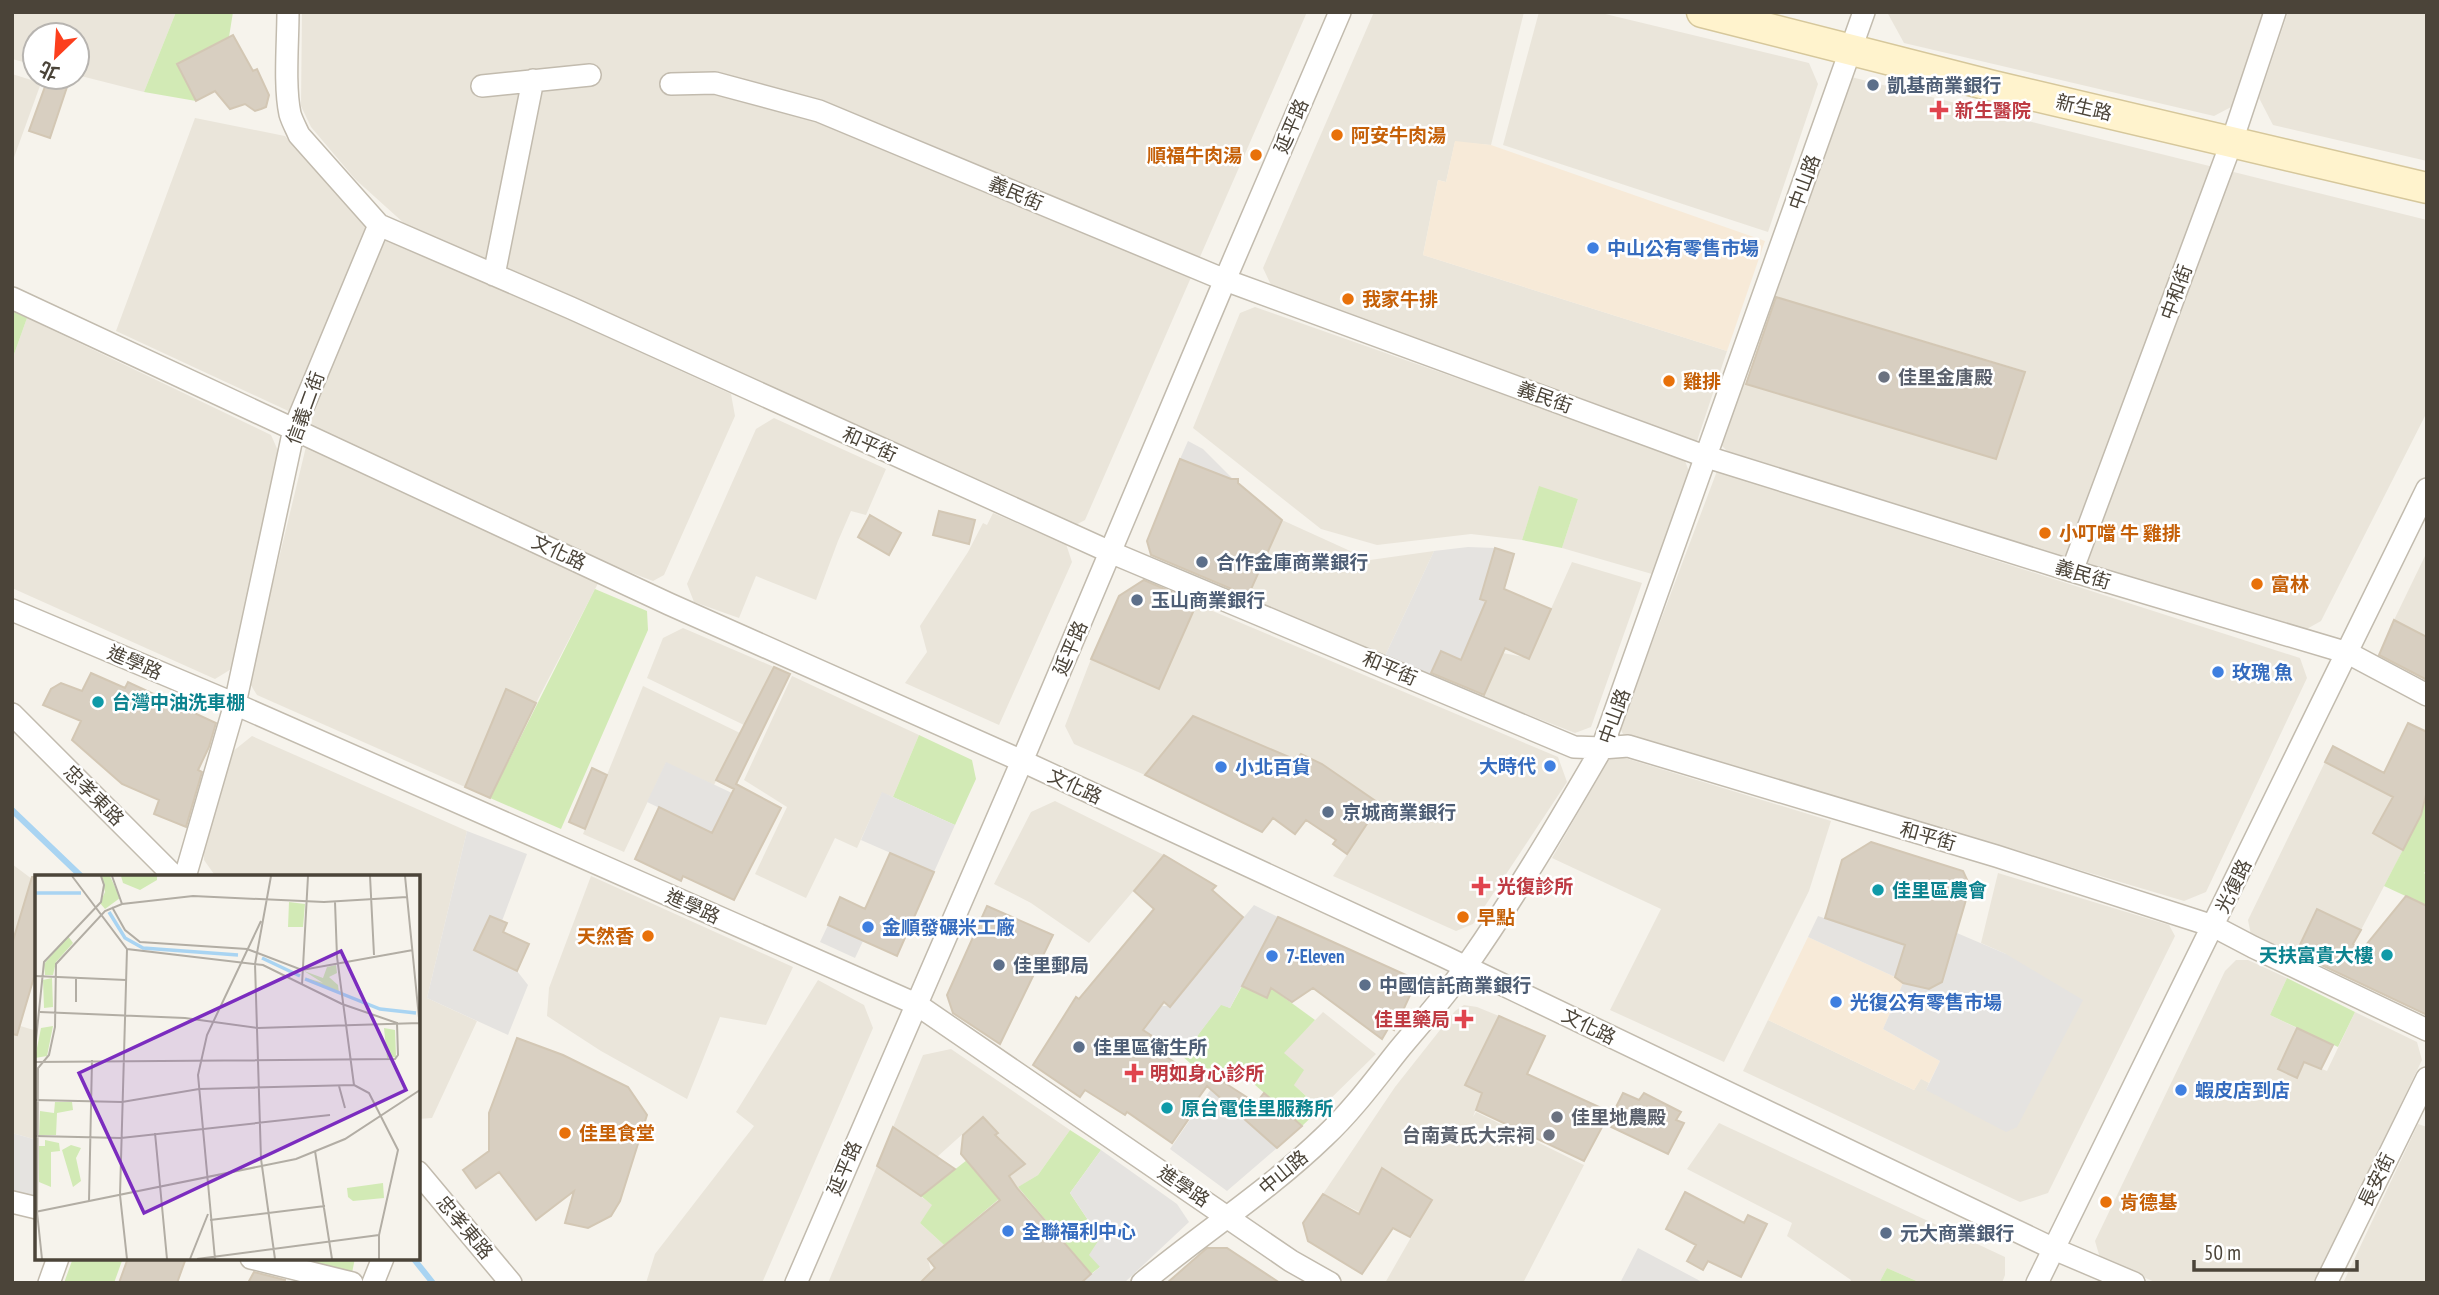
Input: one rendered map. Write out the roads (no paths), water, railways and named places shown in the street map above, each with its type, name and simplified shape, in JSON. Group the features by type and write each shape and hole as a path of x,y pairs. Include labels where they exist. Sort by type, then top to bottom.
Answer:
{"main road":[{"name":"新生路","path":"1702,12 1993,86 2427,188"}],"street":[{"path":"288,12 290,115 299,135 379,225"},
{"name":"延平路","path":"796,1283 1022,761 1340,12"},
{"name":"中山路","path":"1142,1283 1193,1240 1229,1217 1325,1137 1361,1097 1466,967 1538,857 1602,748 1864,12"},
{"name":"中和街","path":"2072,571 2232,141 2275,12"},
{"path":"482,86 590,75"},
{"path":"494,275 533,80"},
{"name":"義民街","path":"671,84 715,83 819,111 1224,280 1707,457 2072,571 2348,653 2427,695"},
{"name":"和平街","path":"379,225 1110,552 1574,747 1628,746 1996,856 2213,926 2427,1030"},
{"name":"信義二街","path":"186,875 235,704 294,429 379,225"},
{"name":"文化路","path":"12,298 669,604 1022,761 1466,967 2054,1249 2134,1283"},
{"name":"光復路","path":"2037,1283 2427,489"},
{"name":"進學路","path":"12,610 235,704 916,1004 1291,1261 1330,1283"},
{"name":"忠孝東路","path":"12,714 173,875"},
{"name":"長安街","path":"2326,1283 2427,1078"},
{"name":"忠孝東路","path":"420,1175 511,1283"},
{"path":"12,1202 35,1208"},
{"path":"49,1283 57,1260"},
{"path":"259,1260 352,1283"},
{"path":"373,1283 382,1260"}],"waterway":[{"path":"12,810 80,875"},
{"path":"415,1260 433,1283"}],"place":[{"name":"凱基商業銀行","path":"1873,85"},
{"name":"新生醫院","path":"1939,110"},
{"name":"阿安牛肉湯","path":"1337,135"},
{"name":"順福牛肉湯","path":"1256,155"},
{"name":"中山公有零售市場","path":"1593,248"},
{"name":"我家牛排","path":"1348,299"},
{"name":"佳里金唐殿","path":"1884,377"},
{"name":"雞排","path":"1669,381"},
{"name":"小叮噹 牛 雞排","path":"2045,533"},
{"name":"合作金庫商業銀行","path":"1202,562"},
{"name":"富林","path":"2257,584"},
{"name":"玉山商業銀行","path":"1137,600"},
{"name":"玫瑰 魚","path":"2218,672"},
{"name":"台灣中油洗車棚","path":"98,702"},
{"name":"大時代","path":"1550,766"},
{"name":"小北百貨","path":"1221,767"},
{"name":"京城商業銀行","path":"1328,812"},
{"name":"光復診所","path":"1481,886"},
{"name":"佳里區農會","path":"1878,890"},
{"name":"早點","path":"1463,917"},
{"name":"金順發碾米工廠","path":"868,927"},
{"name":"天然香","path":"648,936"},
{"name":"天扶富貴大樓","path":"2387,955"},
{"name":"7-Eleven","path":"1272,956"},
{"name":"佳里郵局","path":"999,965"},
{"name":"中國信託商業銀行","path":"1365,985"},
{"name":"光復公有零售市場","path":"1836,1002"},
{"name":"佳里藥局","path":"1464,1019"},
{"name":"佳里區衛生所","path":"1079,1047"},
{"name":"明如身心診所","path":"1134,1073"},
{"name":"蝦皮店到店","path":"2181,1090"},
{"name":"原台電佳里服務所","path":"1167,1108"},
{"name":"佳里地農殿","path":"1557,1117"},
{"name":"佳里食堂","path":"565,1133"},
{"name":"台南黃氏大宗祠","path":"1549,1135"},
{"name":"肯德基","path":"2106,1202"},
{"name":"全聯福利中心","path":"1008,1231"},
{"name":"元大商業銀行","path":"1886,1233"}]}
